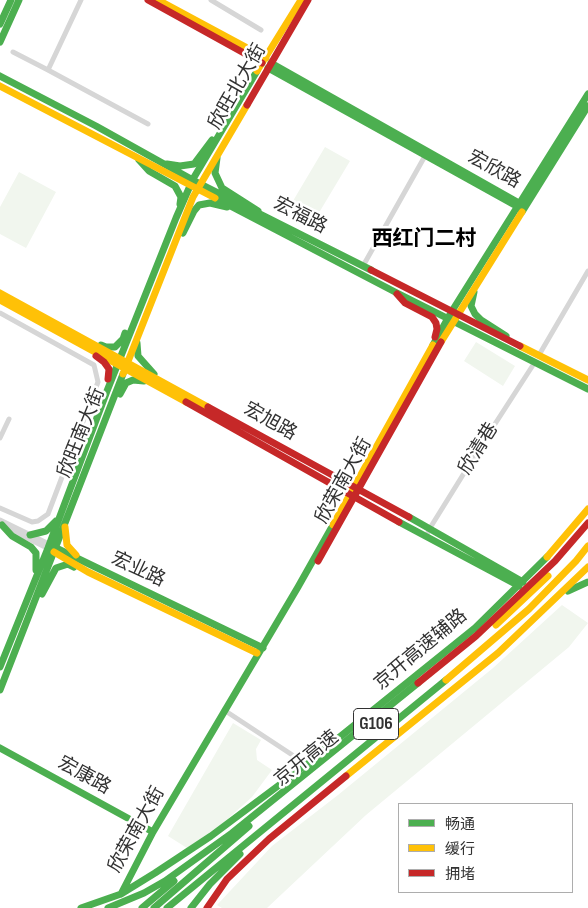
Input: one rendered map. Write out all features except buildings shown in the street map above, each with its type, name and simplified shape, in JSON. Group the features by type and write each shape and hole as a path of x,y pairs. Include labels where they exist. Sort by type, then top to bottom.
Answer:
{"main road":[{"path":"1,21 11,0"},
{"path":"0,42 19,0"},
{"path":"149,0 267,63"},
{"path":"158,0 267,63"},
{"name":"欣旺北大街","path":"195,185 218,153 301,0"},
{"name":"欣旺北大街","path":"195,185 219,133 308,0"},
{"name":"宏欣路","path":"267,63 425,156 519,206"},
{"name":"宏欣路","path":"267,63 519,206"},
{"name":"宏福路","path":"0,75 165,164 236,210 450,319 588,380"},
{"name":"宏福路","path":"0,86 139,160 266,217 455,312 515,343 537,359 588,389"},
{"path":"455,312 588,94"},
{"path":"450,319 476,284 519,206 587,108"},
{"path":"165,164 180,166 194,164 208,144 219,133"},
{"path":"218,153 215,173 217,181 222,188 248,203 266,217"},
{"path":"139,160 150,171 171,182 178,190 181,197 176,218"},
{"name":"欣旺南大街","path":"0,690 31,611 107,391 137,313 176,218 195,185"},
{"name":"欣旺南大街","path":"62,518 127,366 175,243 195,185"},
{"path":"175,243 185,231 194,211 199,205 210,202 236,210"},
{"path":"476,284 471,306 475,314 515,343"},
{"name":"宏旭路","path":"0,293 84,338 127,366 430,528 521,584"},
{"path":"397,293 405,303 434,319 437,329 433,344"},
{"name":"宏旭路","path":"0,300 74,340 119,361"},
{"path":"84,338 106,347 115,347 122,339 132,318 137,313"},
{"name":"欣荣南大街","path":"356,488 433,344 450,319"},
{"name":"欣荣南大街","path":"120,894 153,832 352,495 450,319"},
{"path":"74,340 85,350 104,362 109,369 107,391"},
{"path":"105,418 126,383 133,380 141,380 159,383 158,376 142,363 138,356 137,340"},
{"name":"宏旭路","path":"159,383 426,537 521,584"},
{"name":"京开高速辅路","path":"81,908 120,894 211,836 306,764 455,645 521,584 588,509"},
{"path":"30,535 46,531 62,518"},
{"path":"62,518 65,538 70,550 99,570"},
{"path":"1,523 12,536 30,546 36,553 35,581"},
{"path":"142,908 476,636 555,561 588,523"},
{"name":"京开高速","path":"154,908 249,826 488,632 522,602 569,554 588,531"},
{"name":"京开高速","path":"167,908 489,644 529,609 588,546"},
{"name":"欣旺南大街","path":"0,667 35,581 52,548"},
{"name":"宏业路","path":"52,548 248,640 261,649"},
{"name":"宏业路","path":"52,548 88,572 261,649"},
{"path":"31,611 52,573 59,566 68,564 88,572"},
{"path":"207,908 227,880 274,835 498,653 588,567"},
{"path":"559,596 588,582"},
{"name":"宏康路","path":"0,748 153,832"},
{"path":"191,908 210,884 284,811"},
{"path":"108,908 144,893 165,881 232,833"}],"street":[{"path":"48,70 81,0"},
{"path":"212,0 261,30"},
{"path":"222,6 225,0"},
{"path":"13,52 148,124"},
{"path":"363,266 425,156"},
{"name":"欣清巷","path":"426,537 537,359 588,271"},
{"path":"0,313 94,365 98,382 48,514 38,521 32,522 0,508"},
{"path":"0,438 9,419"},
{"name":"宏业路","path":"1,523 30,535 52,548"},
{"name":"宏业路","path":"1,523 52,548"},
{"path":"224,710 306,764"}],"shaded area":[{"path":"325,147 350,161 311,226 287,211"},
{"path":"19,172 56,192 26,248 0,234 0,207"},
{"path":"476,342 515,366 503,386 464,361"},
{"path":"562,605 588,623 569,647 366,815 267,908 222,908 217,905 272,846 338,795 493,668"},
{"path":"233,723 261,740 256,749 257,760 272,770 252,797 222,824 187,848 168,836"}],"traffic: fast":[{"path":"0,24 11,0"},
{"path":"0,42 19,0"},
{"path":"271,63 519,203 521,206"},
{"path":"268,68 520,208"},
{"path":"0,667 176,218 193,179 257,71"},
{"path":"0,76 96,126 200,184 371,270"},
{"path":"433,345 452,311 588,94"},
{"path":"522,212 588,106"},
{"path":"167,164 180,166 194,164 212,140"},
{"path":"217,158 215,173 222,188 258,211"},
{"path":"139,160 149,171 175,186 181,197 180,204"},
{"path":"215,198 397,293 588,389"},
{"path":"183,233 199,205 210,203 227,207"},
{"path":"474,292 471,306 475,314 506,336"},
{"path":"101,345 115,347 123,339 125,333"},
{"path":"137,343 138,356 154,374"},
{"path":"0,690 123,374"},
{"path":"120,394 126,383 133,380 144,381"},
{"path":"409,517 523,582"},
{"path":"30,535 46,531 56,521"},
{"path":"399,522 519,586"},
{"path":"2,525 12,536 31,547 36,553 36,570"},
{"path":"121,894 153,832 333,525"},
{"path":"56,548 263,648"},
{"path":"81,908 121,894 155,873 211,836 290,777 475,628 547,557"},
{"path":"42,594 56,568 68,564 74,567"},
{"path":"568,591 588,582"},
{"path":"167,908 446,680"},
{"path":"108,908 144,893 165,881 232,833 418,683"},
{"path":"0,748 153,832"},
{"path":"154,908 249,826"},
{"path":"191,908 210,884 240,854"},
{"path":"142,908 174,881"}],"traffic: slow":[{"path":"158,0 266,58"},
{"path":"257,71 301,0"},
{"path":"0,86 215,198"},
{"path":"123,374 193,197 247,105"},
{"path":"441,342 522,212"},
{"path":"0,293 208,407"},
{"path":"0,300 186,402"},
{"path":"333,525 433,345"},
{"path":"520,346 588,380"},
{"path":"547,557 588,509"},
{"path":"65,527 67,545 76,555"},
{"path":"446,680 529,609 588,546"},
{"path":"54,552 88,572 257,653"},
{"path":"346,776 498,653 588,567"},
{"path":"496,625 548,576"}],"traffic: jam":[{"path":"148,0 262,63"},
{"path":"247,105 308,0"},
{"path":"371,270 520,346"},
{"path":"397,294 405,303 432,317 437,329 435,337"},
{"path":"318,561 441,342"},
{"path":"96,356 109,369 108,379"},
{"path":"186,402 399,522"},
{"path":"208,407 409,517"},
{"path":"418,683 476,636 555,561 588,523"},
{"path":"207,908 227,879 269,839 346,776"}],"district":[{"name":"西红门二村","path":"424,240"}]}
